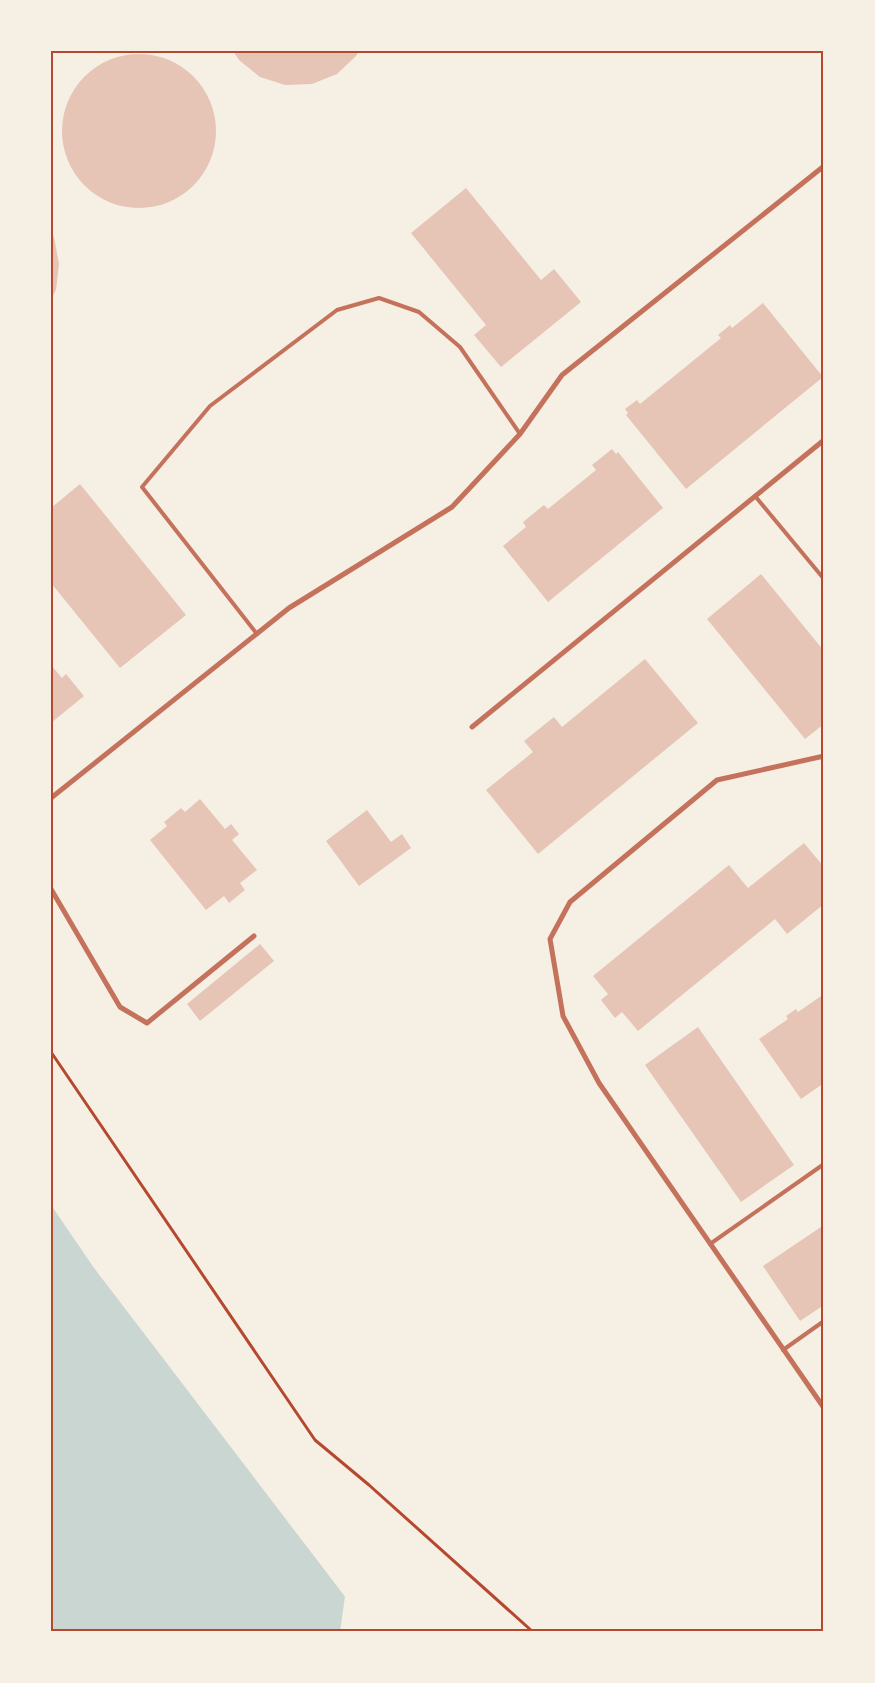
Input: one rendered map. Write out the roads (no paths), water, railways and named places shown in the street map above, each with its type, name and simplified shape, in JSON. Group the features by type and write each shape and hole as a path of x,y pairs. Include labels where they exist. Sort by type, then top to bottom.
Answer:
{"street":[{"path":"51,798 289,608 452,507 520,434 562,375 824,166"},
{"path":"472,727 824,440"},
{"path":"824,756 717,780 570,902 550,939 563,1016 599,1083 824,1408"},
{"path":"51,889 120,1007 147,1024 254,936"}],"lane":[{"path":"257,634 142,487 210,406 337,310 379,298 419,312 460,347 520,434"},
{"path":"755,496 824,579"},
{"path":"710,1244 824,1164"},
{"path":"783,1350 824,1321"}]}
